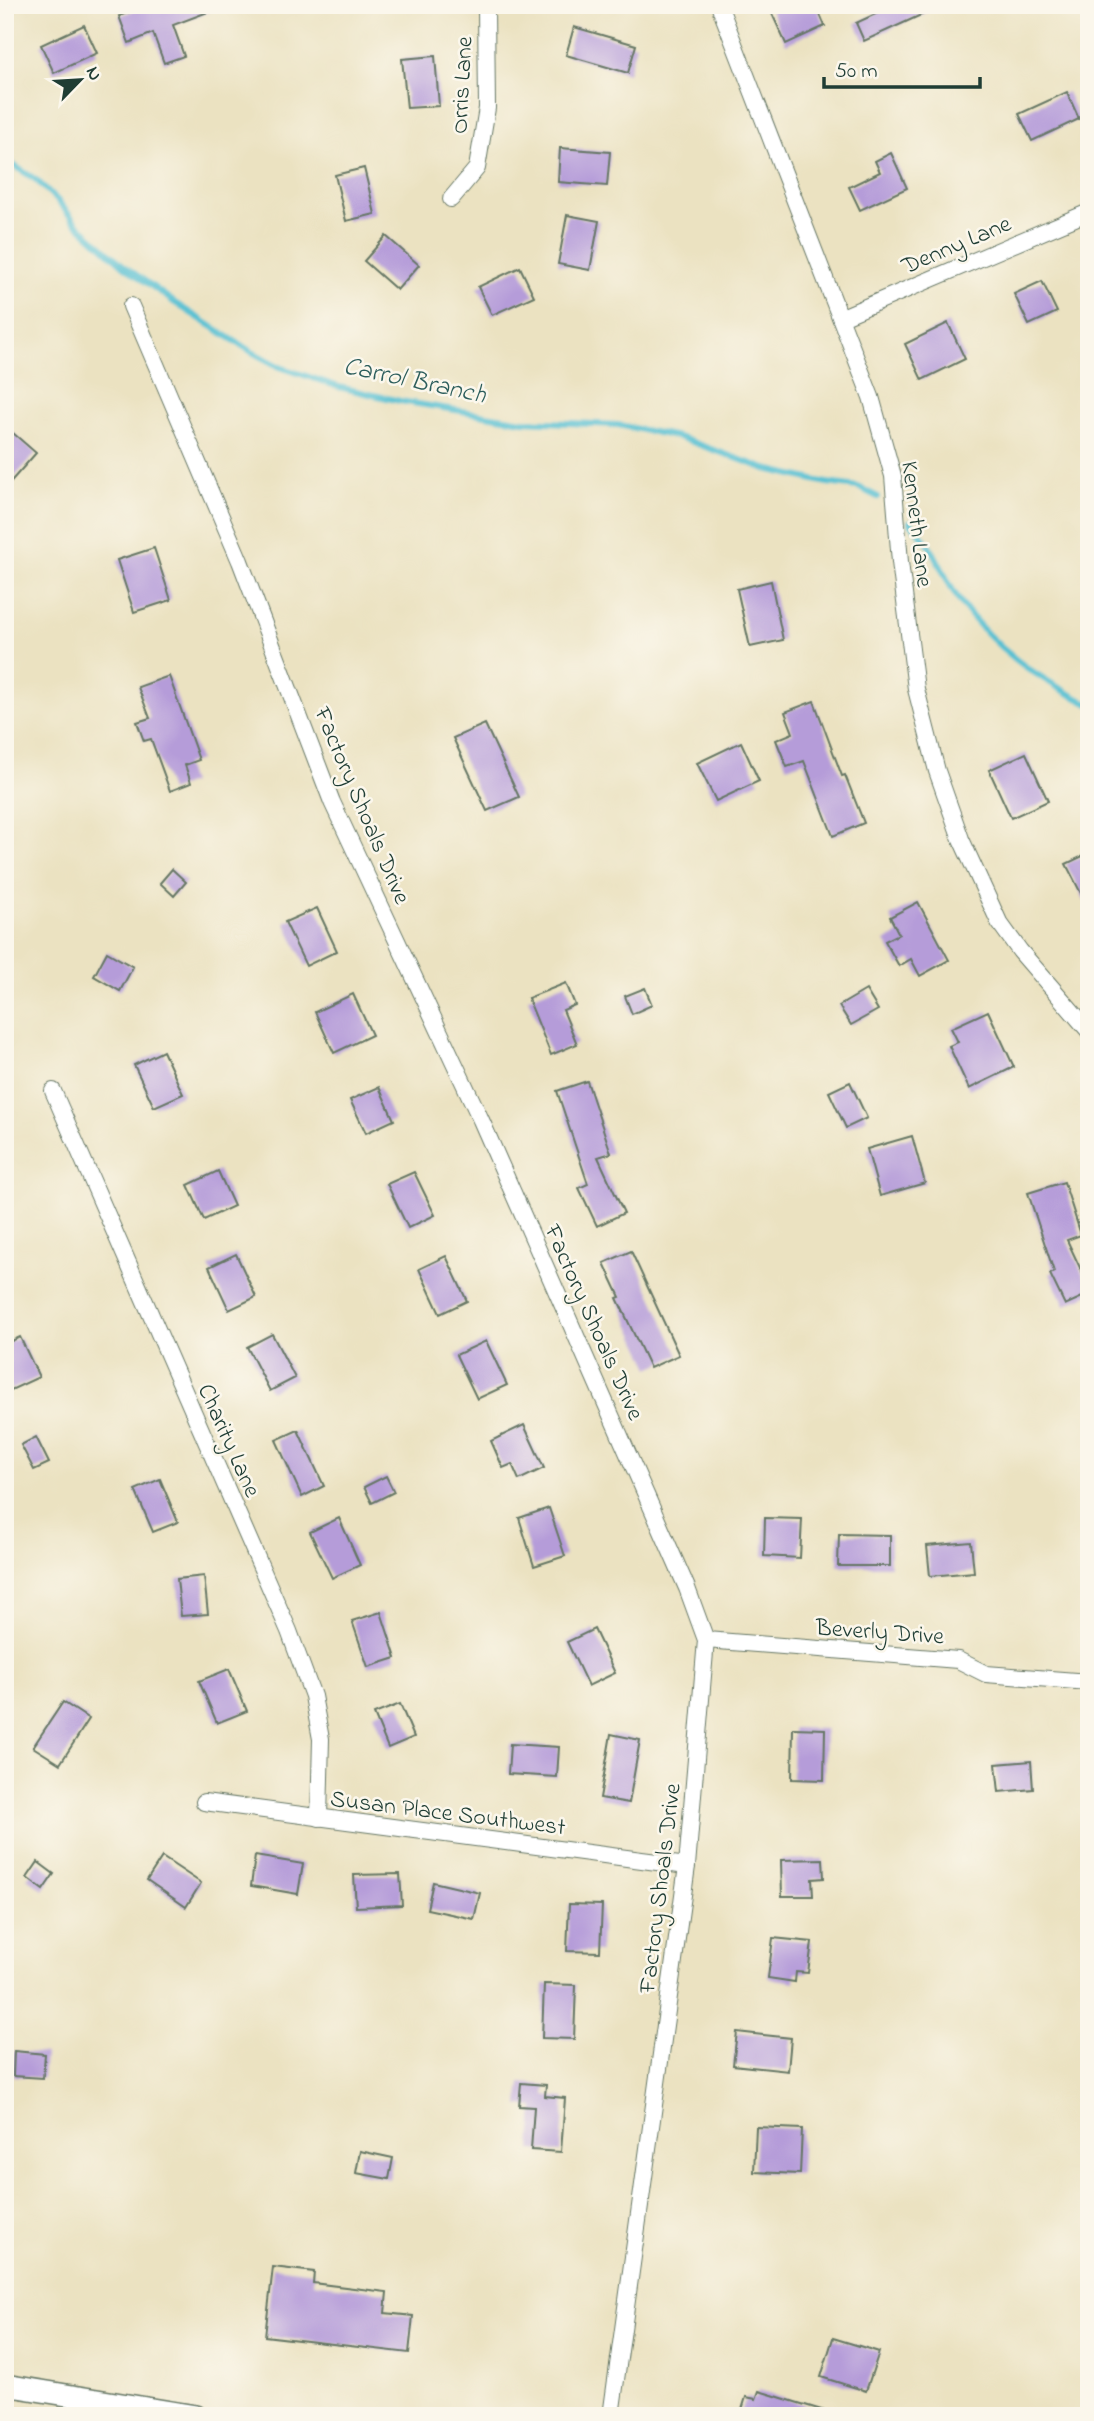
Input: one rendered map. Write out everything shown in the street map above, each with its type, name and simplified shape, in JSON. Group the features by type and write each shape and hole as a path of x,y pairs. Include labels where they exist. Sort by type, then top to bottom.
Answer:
{"street":[{"name":"Orris Lane","path":"451,199 477,168 487,108 486,5"},
{"name":"Kenneth Lane","path":"719,5 871,397 893,476 900,562 916,689 941,782 961,839 999,922 1020,951 1089,1031"},
{"name":"Denny Lane","path":"842,317 1089,212"},
{"name":"Factory Shoals Drive","path":"131,306 240,561 332,802 481,1120 687,1588 706,1640 687,1866 611,2416"},
{"name":"Charity Lane","path":"53,1091 289,1631 313,1696 321,1738 319,1818"},
{"name":"Beverly Drive","path":"706,1640 958,1660 986,1674 1089,1682"},
{"name":"Susan Place Southwest","path":"204,1802 687,1866"},
{"path":"5,2385 196,2416"}],"building":[{"path":"148,5 221,7 173,25 184,56 164,63 153,33 129,43 119,16"},
{"path":"768,5 816,5 825,26 786,44"},
{"path":"895,5 943,5 864,41 856,23"},
{"path":"84,25 97,53 54,73 41,45"},
{"path":"574,27 636,45 628,73 566,55"},
{"path":"435,56 439,106 407,108 402,59"},
{"path":"1067,92 1079,119 1032,141 1019,114"},
{"path":"560,148 610,152 607,186 558,182"},
{"path":"891,153 907,188 860,210 849,187 880,172 875,161"},
{"path":"364,168 375,214 346,221 335,175"},
{"path":"567,215 599,221 590,270 558,264"},
{"path":"386,236 419,265 397,290 364,261"},
{"path":"520,267 534,296 492,315 478,287"},
{"path":"1042,281 1057,312 1029,325 1014,294"},
{"path":"948,323 965,359 922,380 905,344"},
{"path":"5,426 36,453 5,488"},
{"path":"154,548 171,600 134,612 117,560"},
{"path":"771,581 783,640 750,647 737,589"},
{"path":"169,676 199,760 185,765 191,783 170,791 151,739 144,741 137,722 150,718 138,687"},
{"path":"814,701 842,776 845,775 864,823 833,836 804,761 787,767 776,740 793,733 785,712"},
{"path":"485,724 519,797 487,811 453,738"},
{"path":"741,742 759,781 716,801 697,763"},
{"path":"1026,753 1048,801 1011,818 989,770"},
{"path":"1089,853 1089,909 1066,864"},
{"path":"172,869 186,882 174,896 160,883"},
{"path":"918,902 949,960 920,976 911,959 899,966 885,941 899,934 890,917"},
{"path":"317,908 337,951 306,966 285,922"},
{"path":"107,952 133,967 120,991 94,976"},
{"path":"566,983 575,1005 563,1010 577,1044 551,1055 528,998"},
{"path":"645,988 652,1005 632,1014 625,996"},
{"path":"866,990 878,1010 851,1025 839,1006"},
{"path":"353,994 372,1035 334,1053 315,1012"},
{"path":"988,1011 1014,1067 969,1089 949,1046 958,1042 951,1028"},
{"path":"163,1051 183,1094 154,1107 134,1065"},
{"path":"587,1081 611,1153 598,1157 624,1213 597,1226 579,1188 588,1184 557,1091"},
{"path":"850,1082 867,1118 846,1128 829,1092"},
{"path":"379,1087 394,1120 366,1133 350,1100"},
{"path":"912,1136 925,1183 880,1196 867,1149"},
{"path":"218,1171 234,1206 204,1220 188,1185"},
{"path":"414,1172 435,1215 408,1228 387,1184"},
{"path":"1064,1182 1081,1235 1067,1240 1089,1287 1089,1294 1065,1305 1050,1274 1054,1272 1028,1193"},
{"path":"631,1251 679,1355 650,1368 617,1298 620,1297 604,1263"},
{"path":"236,1254 256,1297 229,1310 209,1267"},
{"path":"446,1256 467,1301 440,1314 419,1269"},
{"path":"272,1334 295,1378 270,1391 247,1347"},
{"path":"20,1337 39,1377 11,1390 5,1377 5,1344"},
{"path":"486,1341 507,1385 477,1399 456,1355"},
{"path":"524,1425 544,1468 519,1480 512,1464 503,1468 491,1441"},
{"path":"298,1430 324,1486 302,1497 276,1440"},
{"path":"36,1437 49,1463 34,1470 21,1445"},
{"path":"386,1476 394,1492 372,1503 364,1487"},
{"path":"160,1479 178,1522 153,1532 135,1490"},
{"path":"549,1508 565,1556 534,1566 519,1518"},
{"path":"339,1518 360,1565 332,1578 310,1532"},
{"path":"765,1518 802,1519 800,1558 764,1556"},
{"path":"839,1534 890,1535 890,1566 838,1566"},
{"path":"971,1542 974,1572 930,1576 927,1546"},
{"path":"204,1576 208,1614 181,1616 177,1579"},
{"path":"381,1612 396,1658 368,1667 352,1621"},
{"path":"594,1629 615,1673 588,1686 567,1642"},
{"path":"229,1669 247,1711 217,1723 199,1681"},
{"path":"63,1702 89,1719 60,1764 33,1747"},
{"path":"400,1704 414,1737 388,1748 374,1714"},
{"path":"793,1728 825,1729 824,1780 792,1779"},
{"path":"611,1734 640,1740 629,1803 600,1798"},
{"path":"510,1744 559,1747 557,1777 508,1774"},
{"path":"1031,1761 1033,1789 999,1792 996,1764"},
{"path":"255,1856 303,1864 298,1894 251,1886"},
{"path":"162,1857 201,1883 186,1907 147,1880"},
{"path":"823,1859 824,1878 812,1879 813,1896 782,1896 781,1860"},
{"path":"38,1862 54,1874 43,1890 27,1878"},
{"path":"400,1874 402,1905 356,1907 354,1875"},
{"path":"433,1882 480,1893 474,1919 427,1909"},
{"path":"569,1904 602,1905 600,1952 567,1951"},
{"path":"773,1938 812,1942 808,1973 796,1972 795,1982 768,1978"},
{"path":"544,1984 576,1985 574,2039 542,2038"},
{"path":"737,2032 791,2038 788,2071 733,2065"},
{"path":"14,2051 45,2054 43,2078 13,2076"},
{"path":"521,2083 546,2085 545,2096 565,2098 561,2152 531,2150 534,2107 519,2106"},
{"path":"756,2127 802,2129 800,2174 754,2172"},
{"path":"360,2151 393,2158 389,2179 356,2173"},
{"path":"273,2267 314,2272 313,2283 387,2292 385,2313 413,2316 409,2353 265,2336"},
{"path":"833,2338 879,2352 866,2391 821,2377"},
{"path":"759,2391 828,2412 827,2416 740,2416 746,2397 756,2399"}],"waterway":[{"name":"Carrol Branch","path":"5,160 35,179 77,224 124,266 175,303 280,367 339,387 400,401 523,421 618,425 678,437 766,469 858,487 878,497"},
{"path":"910,522 928,544 959,600 987,633 1033,672 1089,704"}]}
